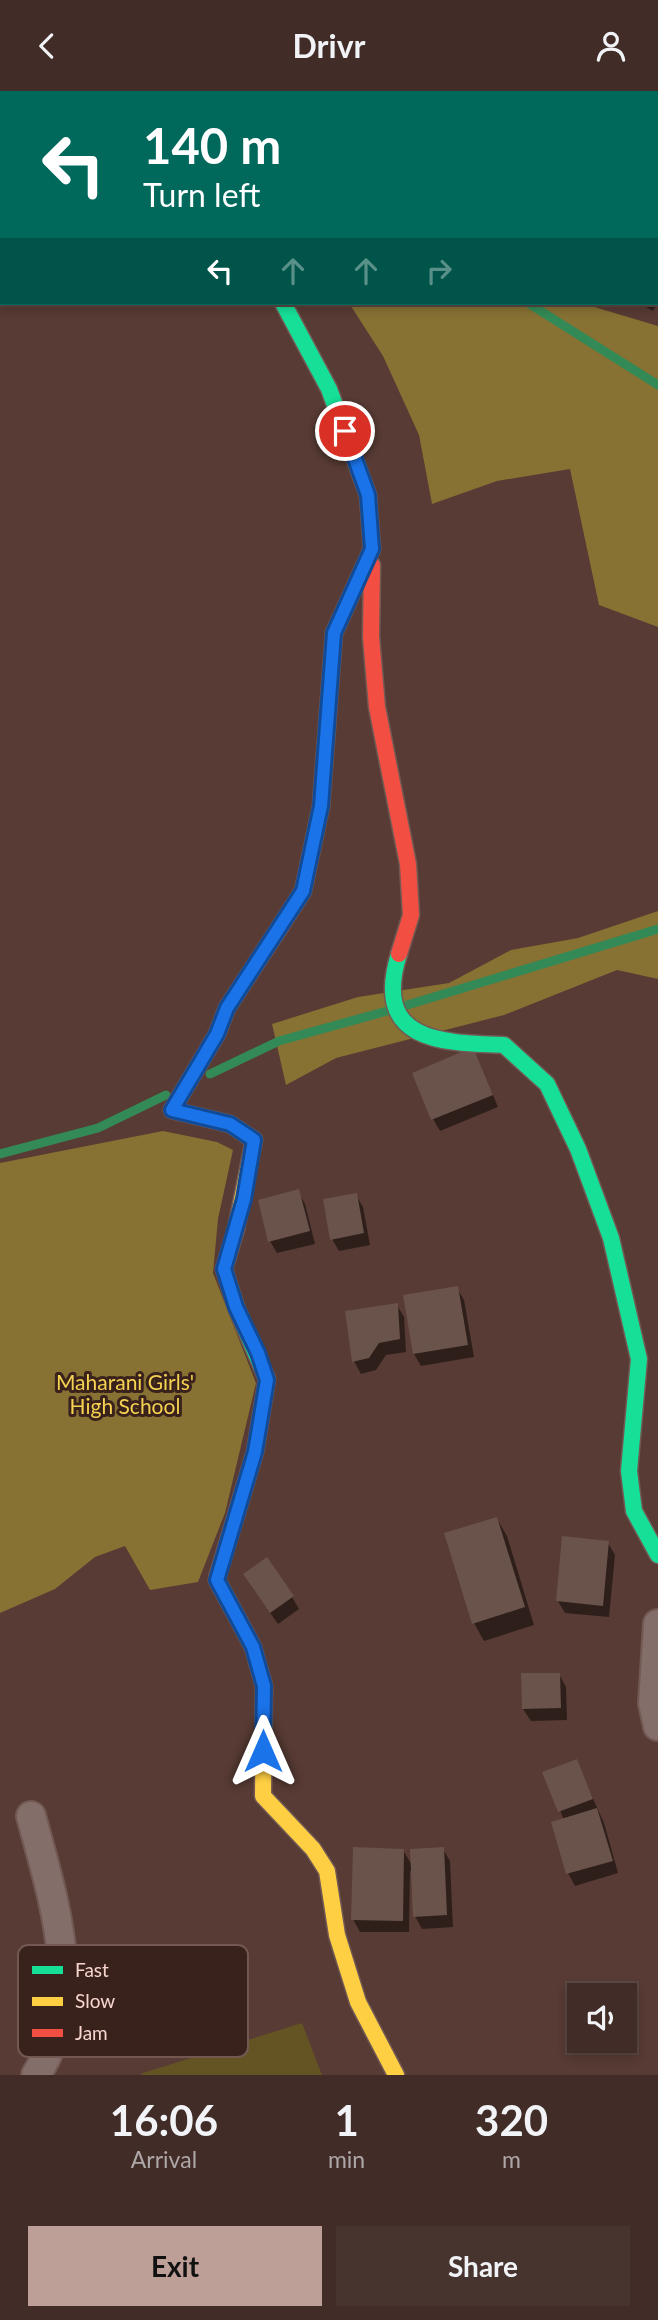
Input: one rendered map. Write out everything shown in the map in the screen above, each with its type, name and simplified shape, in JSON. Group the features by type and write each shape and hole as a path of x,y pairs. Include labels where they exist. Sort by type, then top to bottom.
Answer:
{"street":[{"path":"284,305 329,389 368,495 372,549 371,637 377,707 408,864 411,915 396,963 391,998 407,1026 446,1043 504,1045 547,1084 578,1149 611,1238 639,1359 629,1471 634,1511 658,1555"},
{"path":"372,549 334,633 321,806 303,891 227,1008 217,1034 172,1110 230,1124 254,1140 244,1199 224,1269 236,1307 258,1353 267,1380 255,1452 217,1580 253,1647 264,1686 263,1796 313,1849 327,1871 337,1935 358,2002 396,2075"},
{"path":"658,1624 653,1703 658,1726"},
{"path":"31,1816 63,1945"},
{"path":"36,2075 49,2057"}],"shaded area":[{"path":"302,2023 322,2075 141,2075 194,2057 248,2057 248,2040"}],"green space":[{"path":"350,305 588,305 658,326 658,627 599,605 570,469 497,481 432,504 419,435 383,356"},
{"path":"658,911 658,979 617,970 504,1015 336,1058 286,1085 272,1024 358,997 449,983 511,950 578,938"},
{"name":"Maharani Girls' High School","path":"163,1131 217,1142 233,1150 218,1219 213,1273 256,1383 225,1513 198,1582 150,1590 125,1546 95,1557 55,1589 0,1613 0,1163"}],"building":[{"path":"473,1047 493,1095 431,1120 412,1073"},
{"path":"299,1189 310,1231 268,1242 258,1200"},
{"path":"357,1193 364,1233 330,1240 323,1199"},
{"path":"458,1286 468,1345 413,1354 403,1295"},
{"path":"398,1303 400,1339 379,1343 369,1358 352,1362 345,1311"},
{"path":"497,1517 525,1607 472,1624 444,1533"},
{"path":"562,1536 609,1541 603,1606 556,1601"},
{"path":"267,1557 294,1596 270,1613 243,1574"},
{"path":"521,1673 560,1673 561,1708 522,1709"},
{"path":"577,1759 593,1799 558,1812 542,1772"},
{"path":"597,1808 613,1861 566,1874 551,1822"},
{"path":"353,1847 404,1849 403,1921 351,1920"},
{"path":"444,1847 447,1915 413,1917 410,1849"}],"waterway":[{"path":"531,305 658,385"},
{"path":"404,1006 658,929"},
{"path":"210,1074 279,1041 387,1011"},
{"path":"0,1154 98,1128 166,1095"}],"traffic: fast":[{"path":"278,930 303,891 321,806 334,633 372,549 368,495 329,389 284,305"},
{"path":"399,954 393,983 395,1005 403,1020 417,1031 435,1038 504,1045 547,1084 578,1149 611,1238 639,1359 629,1471 634,1511 658,1555"},
{"path":"218,1575 255,1452 267,1379 236,1307 224,1269 236,1229"}],"traffic: slow":[{"path":"236,1229 254,1140 230,1124 172,1110 217,1034 227,1008 278,930"},
{"path":"218,1575 217,1580 253,1647 264,1686 263,1796 313,1849 327,1871 337,1935 358,2002 396,2075"}],"traffic: jam":[{"path":"372,565 371,637 377,707 408,864 411,915 399,954"}],"route":[{"path":"263,1751 264,1686 253,1647 217,1580 245,1492 255,1452 267,1380 258,1353 236,1307 224,1269 244,1199 254,1140 230,1124 172,1110 217,1034 227,1008 303,891 321,806 334,633 372,549 368,495 345,431"}]}
